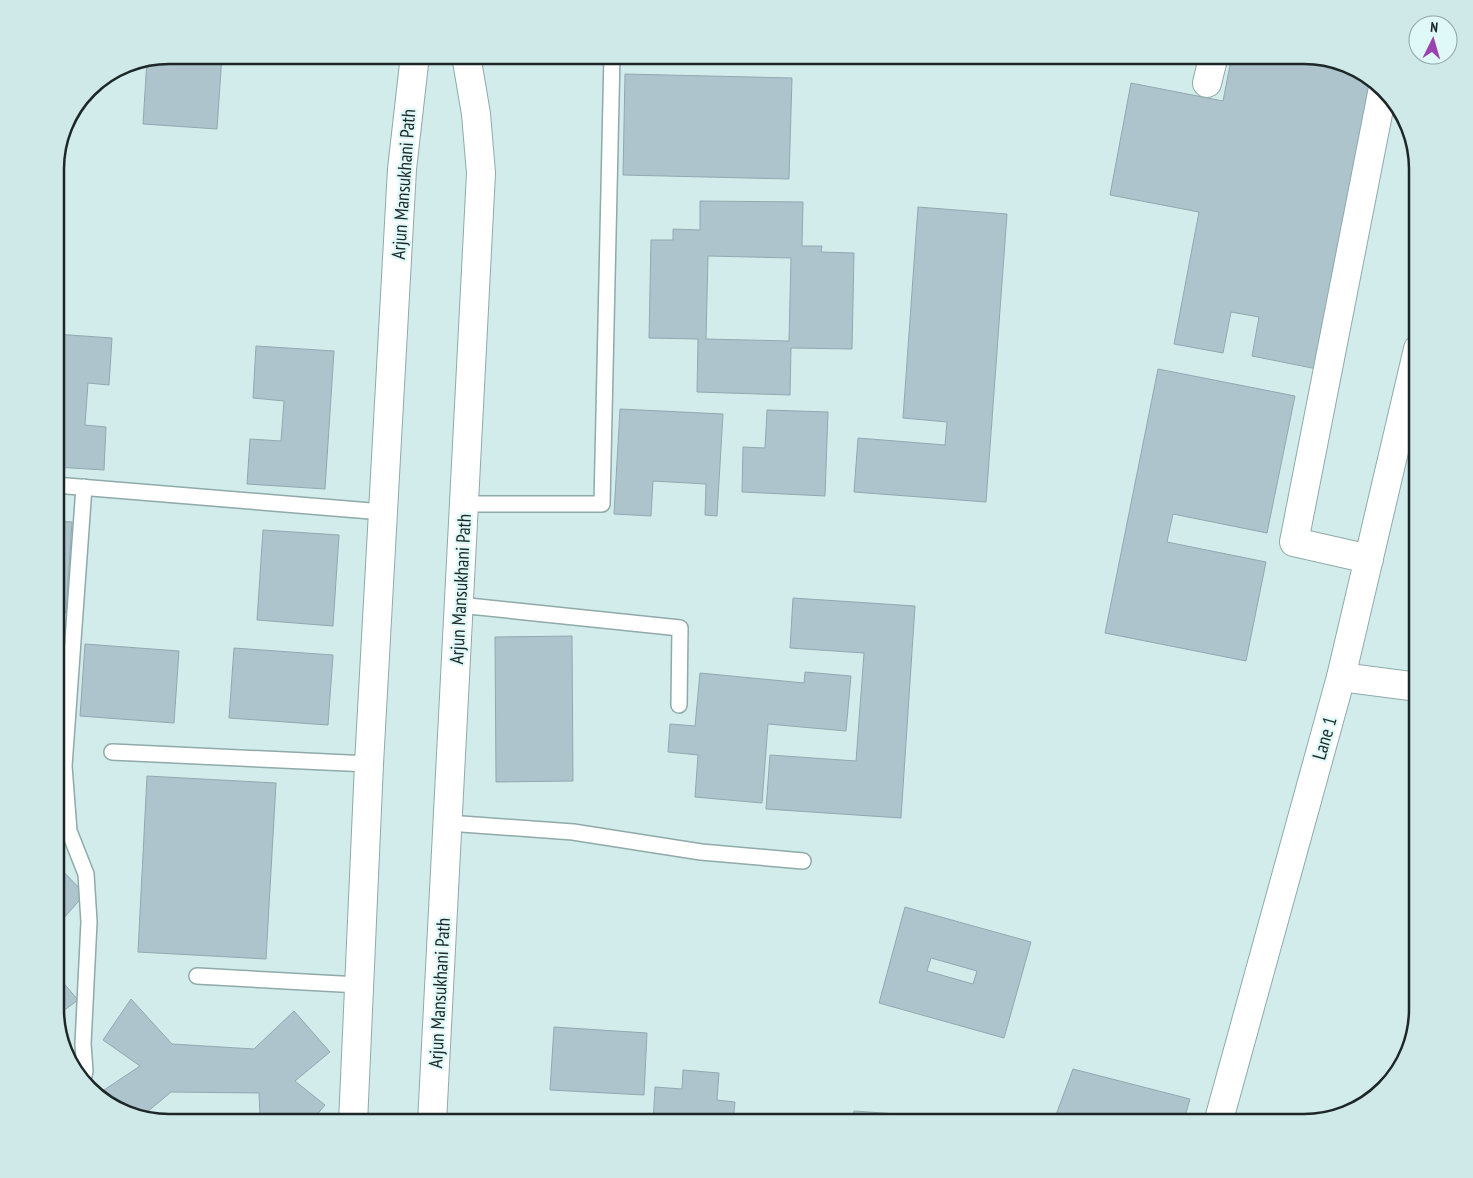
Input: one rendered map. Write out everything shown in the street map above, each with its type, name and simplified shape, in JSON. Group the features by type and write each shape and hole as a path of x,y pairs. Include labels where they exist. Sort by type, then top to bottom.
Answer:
{"main road":[{"name":"Arjun Mansukhani Path","path":"353,1114 369,764 402,169 414,64"},
{"name":"Arjun Mansukhani Path","path":"432,1114 481,173 476,114 468,64"},
{"path":"1207,83 1212,64"},
{"path":"1369,559 1294,542 1381,98"},
{"name":"Lane 1","path":"1220,1114 1341,677 1369,559 1408,441"},
{"path":"1341,677 1409,687"}],"lane":[{"path":"464,504 602,504 612,64"},
{"path":"64,486 383,512"},
{"path":"84,487 64,766 69,832 86,874 89,922 83,1044 85,1073"},
{"path":"459,605 680,628 679,705"},
{"path":"112,752 369,764"},
{"path":"448,823 573,832 701,852 803,861"},
{"path":"197,976 359,985"}],"building":[{"path":"169,64 221,64 217,129 143,124 147,66"},
{"path":"1230,64 1311,64 1325,66 1338,69 1357,78 1371,88 1317,369 1252,356 1259,317 1231,312 1223,353 1174,344 1199,212 1110,195 1131,83 1223,101"},
{"path":"625,74 792,78 789,179 623,175"},
{"path":"700,201 803,202 802,246 822,246 821,252 854,253 852,349 791,348 790,395 697,392 698,339 649,338 651,240 673,240 673,229 700,230","holes":["708,256 791,258 789,341 706,339"]},
{"path":"918,207 1007,214 986,502 854,492 858,438 945,445 947,422 903,418"},
{"path":"64,335 112,338 109,385 88,383 85,425 106,427 104,470 64,468"},
{"path":"256,346 334,351 325,489 247,484 250,439 281,441 284,401 253,398"},
{"path":"1158,369 1295,396 1267,533 1173,514 1167,542 1266,562 1246,661 1105,633"},
{"path":"620,409 723,414 717,516 705,515 706,484 653,481 651,516 614,514"},
{"path":"767,410 828,412 825,496 742,492 743,447 765,448"},
{"path":"64,522 72,522 66,613 64,613"},
{"path":"263,530 339,535 333,626 257,620"},
{"path":"793,598 915,606 901,818 766,809 770,755 856,761 864,653 790,648"},
{"path":"572,636 573,781 496,782 495,637"},
{"path":"85,644 179,651 174,723 80,716"},
{"path":"234,648 333,655 328,725 229,718"},
{"path":"805,672 851,676 846,731 768,724 762,803 695,797 698,755 668,752 670,724 695,726 700,673 804,683"},
{"path":"147,776 276,783 266,959 138,952"},
{"path":"64,872 85,894 64,918"},
{"path":"905,907 1031,942 1004,1038 879,1003","holes":["931,958 977,971 973,984 927,971"]},
{"path":"64,984 78,1000 64,1010"},
{"path":"131,999 172,1044 254,1049 294,1011 330,1052 295,1081 325,1105 318,1114 260,1114 259,1093 171,1092 147,1112 135,1109 116,1100 103,1091 140,1066 103,1040"},
{"path":"554,1027 647,1033 644,1095 550,1090"},
{"path":"1073,1069 1190,1099 1186,1114 1056,1114"},
{"path":"683,1070 719,1073 717,1100 735,1102 734,1114 654,1114 655,1087 682,1089"},
{"path":"854,1111 897,1114 854,1114"}]}
